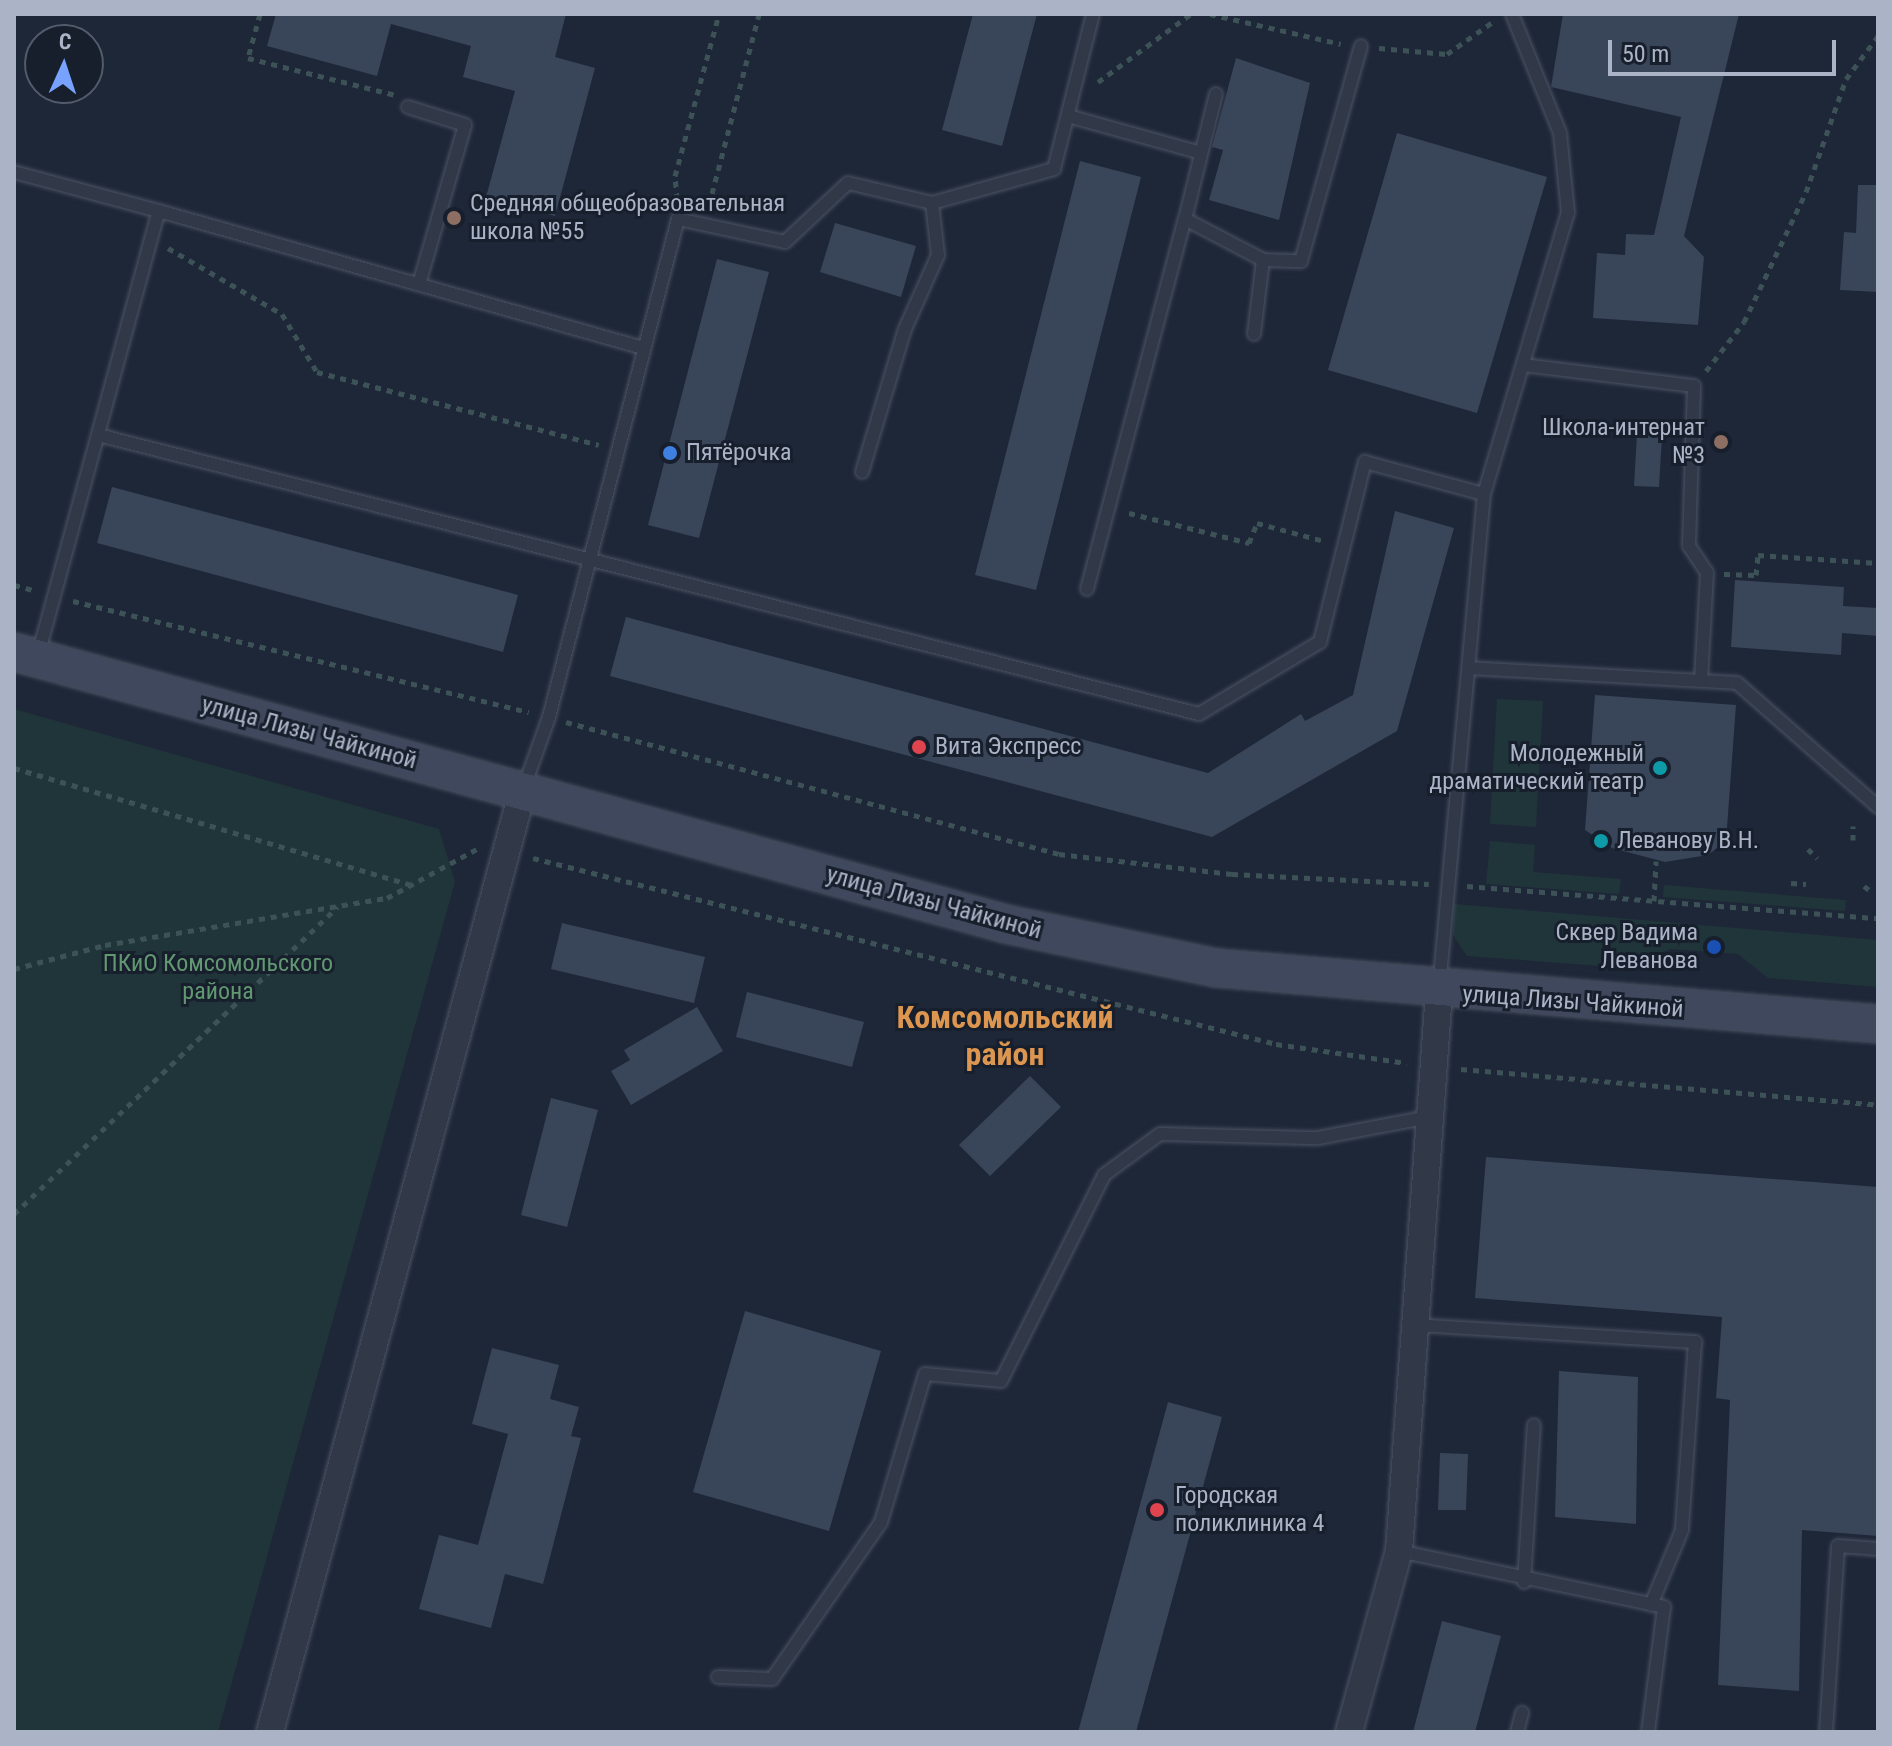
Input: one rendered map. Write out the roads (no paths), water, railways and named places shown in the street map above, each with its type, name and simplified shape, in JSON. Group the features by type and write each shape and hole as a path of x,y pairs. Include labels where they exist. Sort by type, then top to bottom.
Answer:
{"main road":[{"name":"улица Лизы Чайкиной","path":"26,655 1006,924 1217,968 1439,992 1878,1024"}],"street":[{"path":"270,1732 522,793"},
{"path":"1349,1732 1399,1551 1439,992"}],"lane":[{"path":"522,793 549,717 586,557 678,219 785,242 848,183 932,203 1054,169 1093,14"},
{"path":"1439,992 1484,494 1568,213 1560,133 1512,14"},
{"path":"1185,219 1263,260 1301,261 1361,46"},
{"path":"1087,589 1216,94"},
{"path":"408,107 465,125 419,284"},
{"path":"1068,116 1201,153"},
{"path":"14,172 643,348"},
{"path":"862,472 905,329 938,255 932,203"},
{"path":"26,655 57,597 159,211"},
{"path":"1254,334 1263,260"},
{"path":"1523,365 1694,386 1689,546 1707,573 1701,681"},
{"path":"98,435 1199,714 1320,642 1365,462 1484,494"},
{"path":"1469,668 1737,683 1878,807"},
{"path":"718,1677 772,1679 881,1522 925,1374 1001,1381 1104,1175 1160,1134 1318,1138 1429,1117"},
{"path":"1415,1325 1695,1342 1682,1530 1651,1605"},
{"path":"1524,1582 1534,1425"},
{"path":"1826,1732 1838,1546 1878,1549"},
{"path":"1399,1551 1524,1582 1664,1607 1648,1732"},
{"path":"1517,1732 1522,1713"}],"place":[{"name":"Средняя общеобразовательная школа №55","path":"454,218"},
{"name":"Школа-интернат №3","path":"1721,442"},
{"name":"Пятёрочка","path":"670,453"},
{"name":"Вита Экспресс","path":"919,747"},
{"name":"Молодежный драматический театр","path":"1660,768"},
{"name":"Леванову В.Н.","path":"1601,841"},
{"name":"Сквер Вадима Леванова","path":"1714,947"},
{"name":"Городская поликлиника 4","path":"1157,1510"}],"district":[{"name":"Комсомольский район","path":"1005,1036"}],"park label":[{"name":"ПКиО Комсомольского района","path":"218,978"}]}
